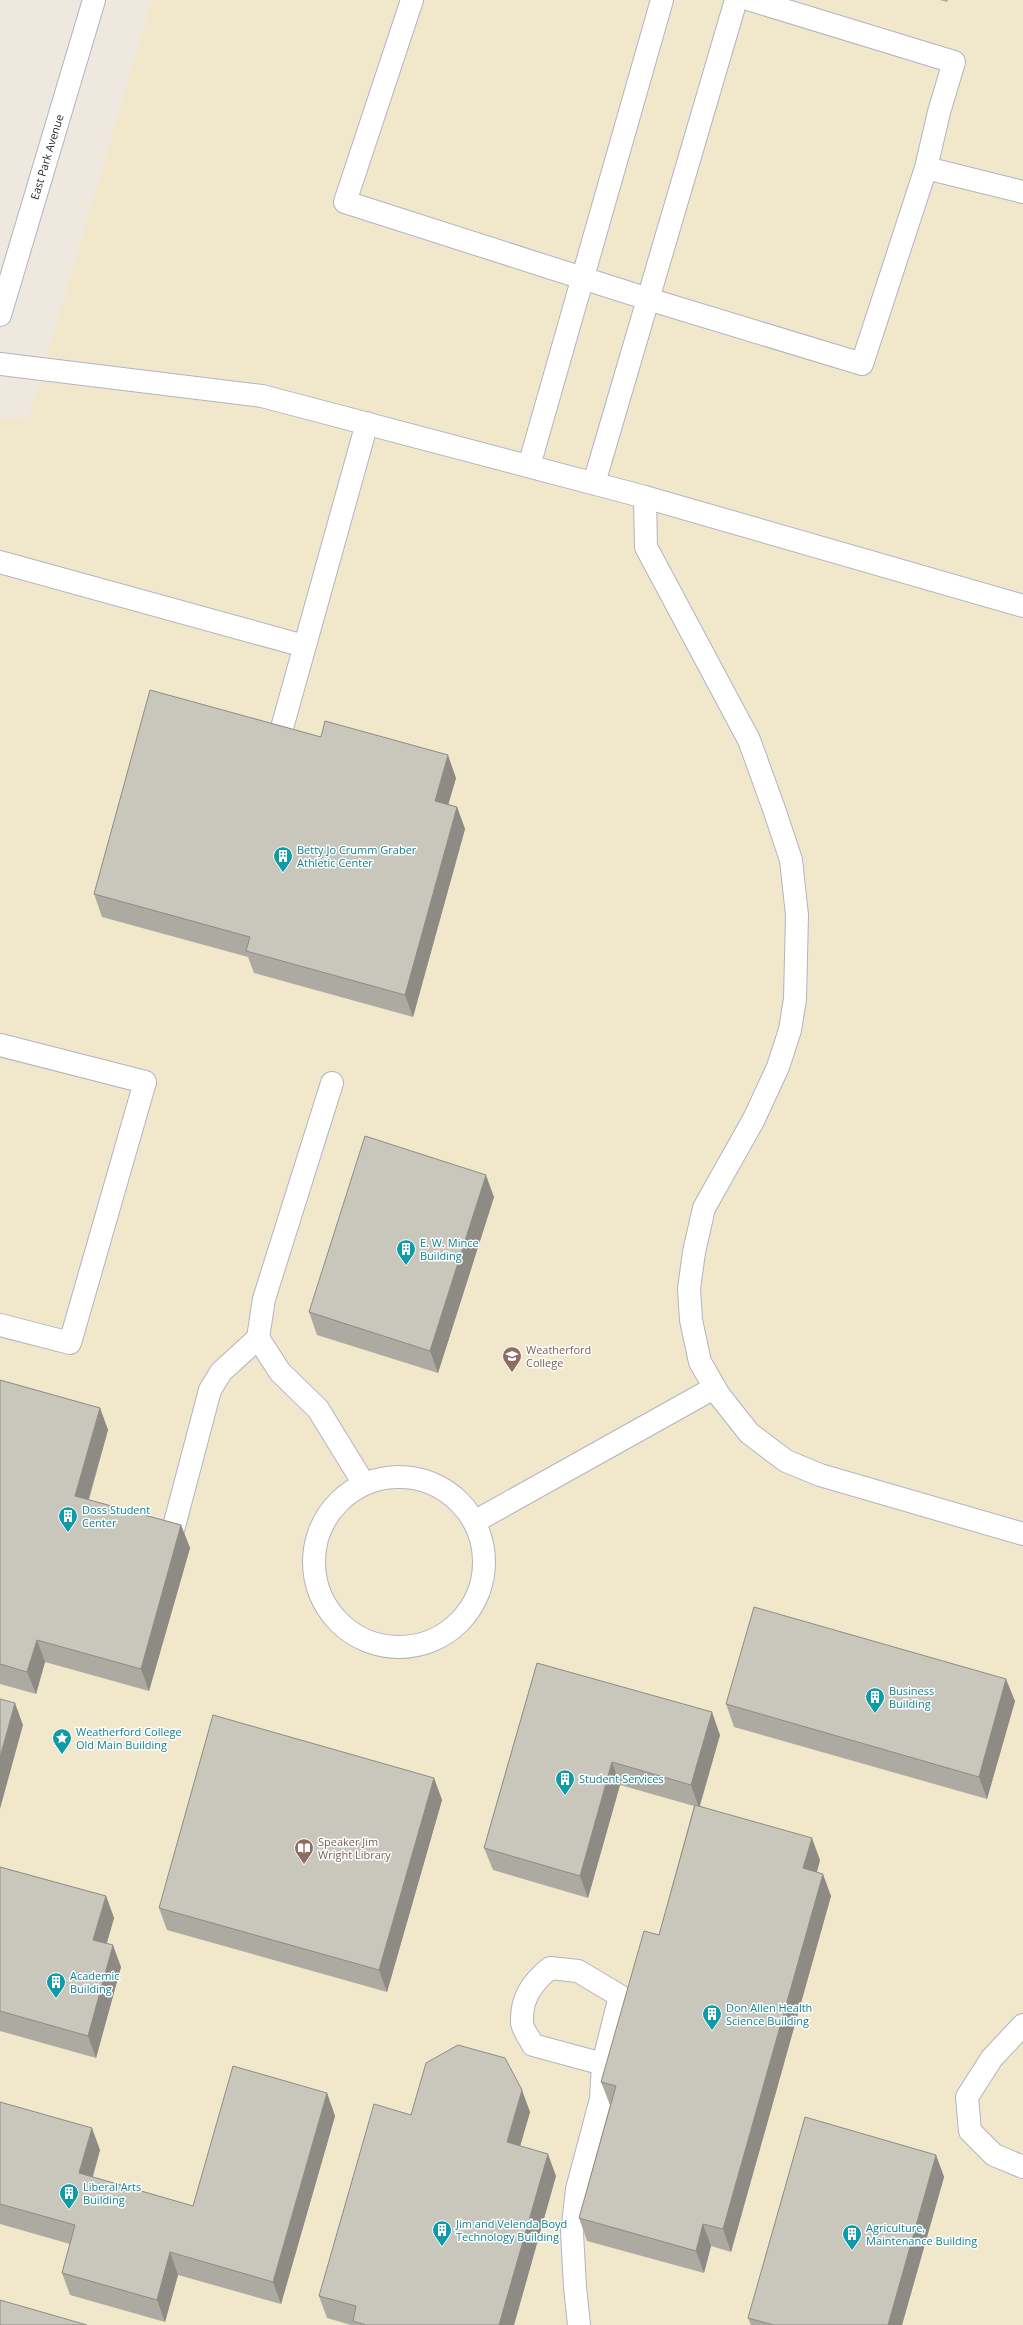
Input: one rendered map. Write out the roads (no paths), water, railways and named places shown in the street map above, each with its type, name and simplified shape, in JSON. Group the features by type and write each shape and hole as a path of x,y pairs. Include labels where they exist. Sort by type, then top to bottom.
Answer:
{"street":[{"name":"East Park Avenue","path":"0,315 94,0"},
{"path":"412,0 345,202 648,299 862,364 926,168 939,112 954,62 751,0"},
{"path":"529,466 662,0"},
{"path":"594,483 736,0"},
{"path":"926,168 1023,192"},
{"path":"0,364 262,396 645,496 1023,606"},
{"path":"280,735 367,423"},
{"path":"645,496 646,547 749,740 791,860 797,915 795,1000 790,1030 778,1067 754,1119 704,1208 694,1252 689,1289 691,1320 700,1362 714,1388 748,1434 786,1461 833,1479 1023,1534"},
{"path":"0,562 304,646"},
{"path":"0,1045 145,1082 70,1343 0,1325"},
{"path":"172,1534 210,1390 221,1372 258,1338 264,1299 332,1083"},
{"path":"258,1338 280,1372 318,1409 364,1484"},
{"path":"474,1522 714,1388"},
{"path":"399,1476 418,1478 435,1484 451,1494 464,1506 474,1522 481,1539 484,1557 484,1575 470,1609 458,1623 444,1635 409,1647 390,1647 356,1635 341,1624 329,1610 319,1588 314,1557 317,1539 334,1507 348,1494 364,1484 381,1478 399,1476"},
{"path":"579,2325 572,2233 576,2190 601,2098 603,2064 620,1996 578,1971 550,1968 534,1980 525,1998 522,2023 533,2045 603,2064"},
{"path":"1023,2025 992,2058 967,2097 970,2131 994,2155 1023,2167"}],"place":[{"name":"Betty Jo Crumm Graber Athletic Center","path":"283,873"},
{"name":"E. W. Mince Building","path":"406,1266"},
{"name":"Weatherford College","path":"512,1373"},
{"name":"Doss Student Center","path":"68,1533"},
{"name":"Business Building","path":"875,1714"},
{"name":"Weatherford College Old Main Building","path":"62,1755"},
{"name":"Student Services","path":"565,1796"},
{"name":"Speaker Jim Wright Library","path":"304,1865"},
{"name":"Academic Building","path":"56,1999"},
{"name":"Don Allen Health Science Building","path":"712,2031"},
{"name":"Liberal Arts Building","path":"69,2210"},
{"name":"Jim and Velenda Boyd Technology Building","path":"442,2247"},
{"name":"Agriculture, Maintenance Building","path":"852,2251"}]}
